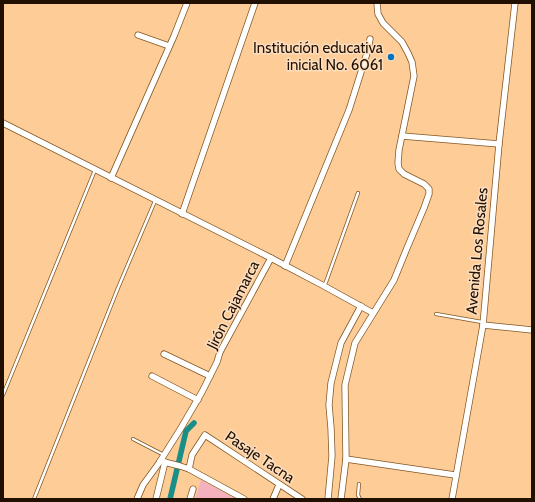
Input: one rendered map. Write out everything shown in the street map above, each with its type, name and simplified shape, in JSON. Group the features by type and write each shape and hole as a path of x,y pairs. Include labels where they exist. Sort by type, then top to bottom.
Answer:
{"street":[{"path":"111,178 187,3"},
{"path":"182,214 255,3"},
{"path":"341,499 346,459 345,385 354,343 394,280 430,194 429,189 424,184 404,174 398,163 399,150 414,76 412,62 402,42 384,23 378,14 378,3"},
{"name":"Avenida Los Rosales","path":"452,499 483,323 499,144 515,3"},
{"path":"138,35 169,46"},
{"path":"285,266 349,110 368,50 370,39"},
{"path":"3,123 271,258 373,313"},
{"path":"402,136 499,144"},
{"name":"Jirón Cajamarca","path":"137,499 143,485 162,462 164,455 198,400 218,362 220,352 271,258"},
{"path":"328,499 332,456 332,428 329,405 331,383 341,343 361,306"},
{"path":"483,323 532,330"},
{"path":"164,354 210,376"},
{"path":"152,376 198,400"},
{"name":"Pasaje Tacna","path":"189,469 192,455 205,435 302,499"},
{"path":"346,459 456,475"},
{"path":"156,499 162,462 189,469 244,499"},
{"path":"273,499 280,484"},
{"path":"190,499 193,489"}],"lane":[{"path":"3,395 95,170"},
{"path":"324,286 358,193"},
{"path":"34,499 118,288 156,201"},
{"path":"436,314 483,323"},
{"path":"133,439 164,455"},
{"path":"359,484 358,496 360,499"}],"shaded area":[{"path":"201,480 236,499 195,499"}],"waterway":[{"path":"170,499 186,431 194,423"}],"place":[{"name":"Institución educativa inicial No. 6061","path":"391,57"}]}
